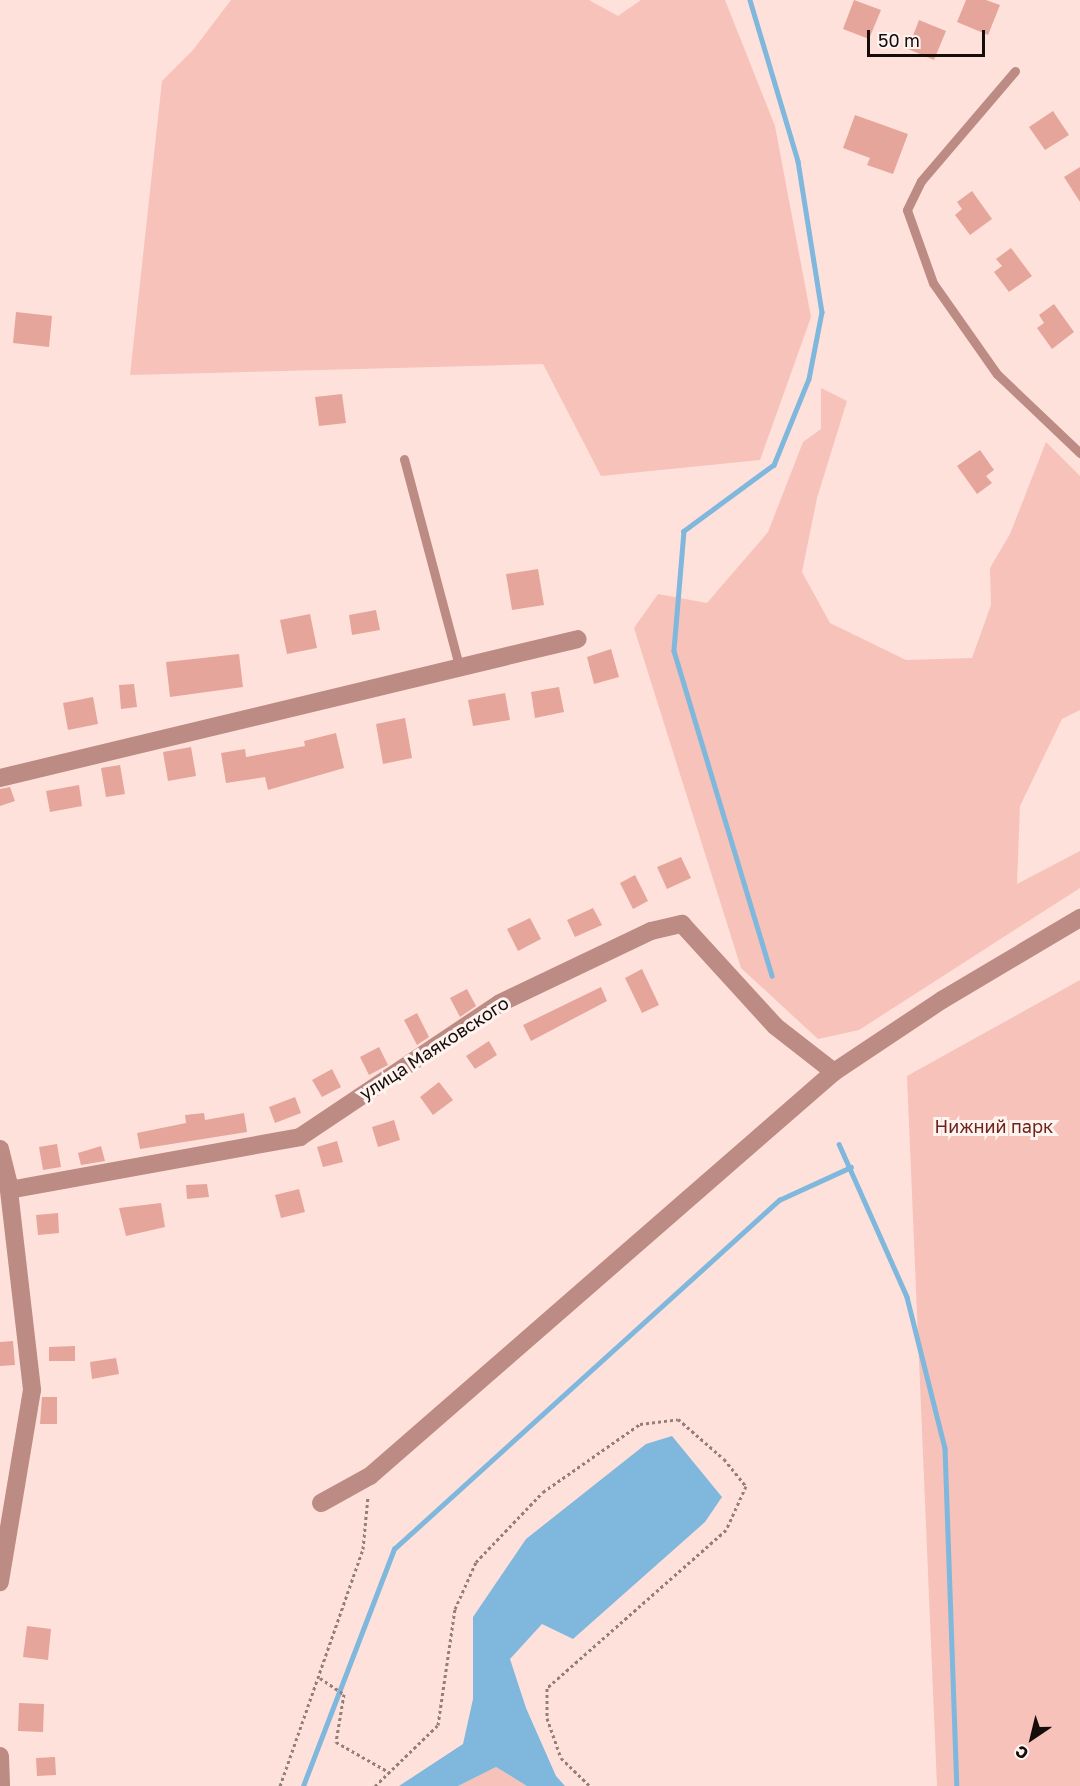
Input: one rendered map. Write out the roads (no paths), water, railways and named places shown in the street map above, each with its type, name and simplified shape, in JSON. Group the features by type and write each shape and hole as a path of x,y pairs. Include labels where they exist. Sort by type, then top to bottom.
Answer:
{"street":[{"path":"0,777 460,670 578,639"},
{"path":"321,1503 370,1476 834,1072 942,1000 1080,918"},
{"name":"улица Маяковского","path":"6,1185 300,1137 500,1002 651,931 682,924 775,1026 834,1072"},
{"path":"0,1149 32,1390 0,1582"},
{"path":"0,1756 1,1786"}],"lane":[{"path":"1015,71 921,181 908,210 933,283 997,374 1080,453"},
{"path":"404,459 460,670"}],"water":[{"path":"672,1436 722,1497 705,1522 573,1639 542,1624 510,1659 526,1708 556,1776 565,1786 527,1786 496,1767 458,1786 399,1786 463,1744 473,1699 473,1617 526,1539 646,1444"}],"waterway":[{"path":"750,0 798,161 822,312 809,379 774,465 684,531 674,651 772,976"},
{"path":"839,1144 907,1297 945,1448 957,1786"},
{"path":"303,1786 394,1549 779,1200 851,1167"}],"park label":[{"name":"Нижний парк","path":"994,1126"}]}
